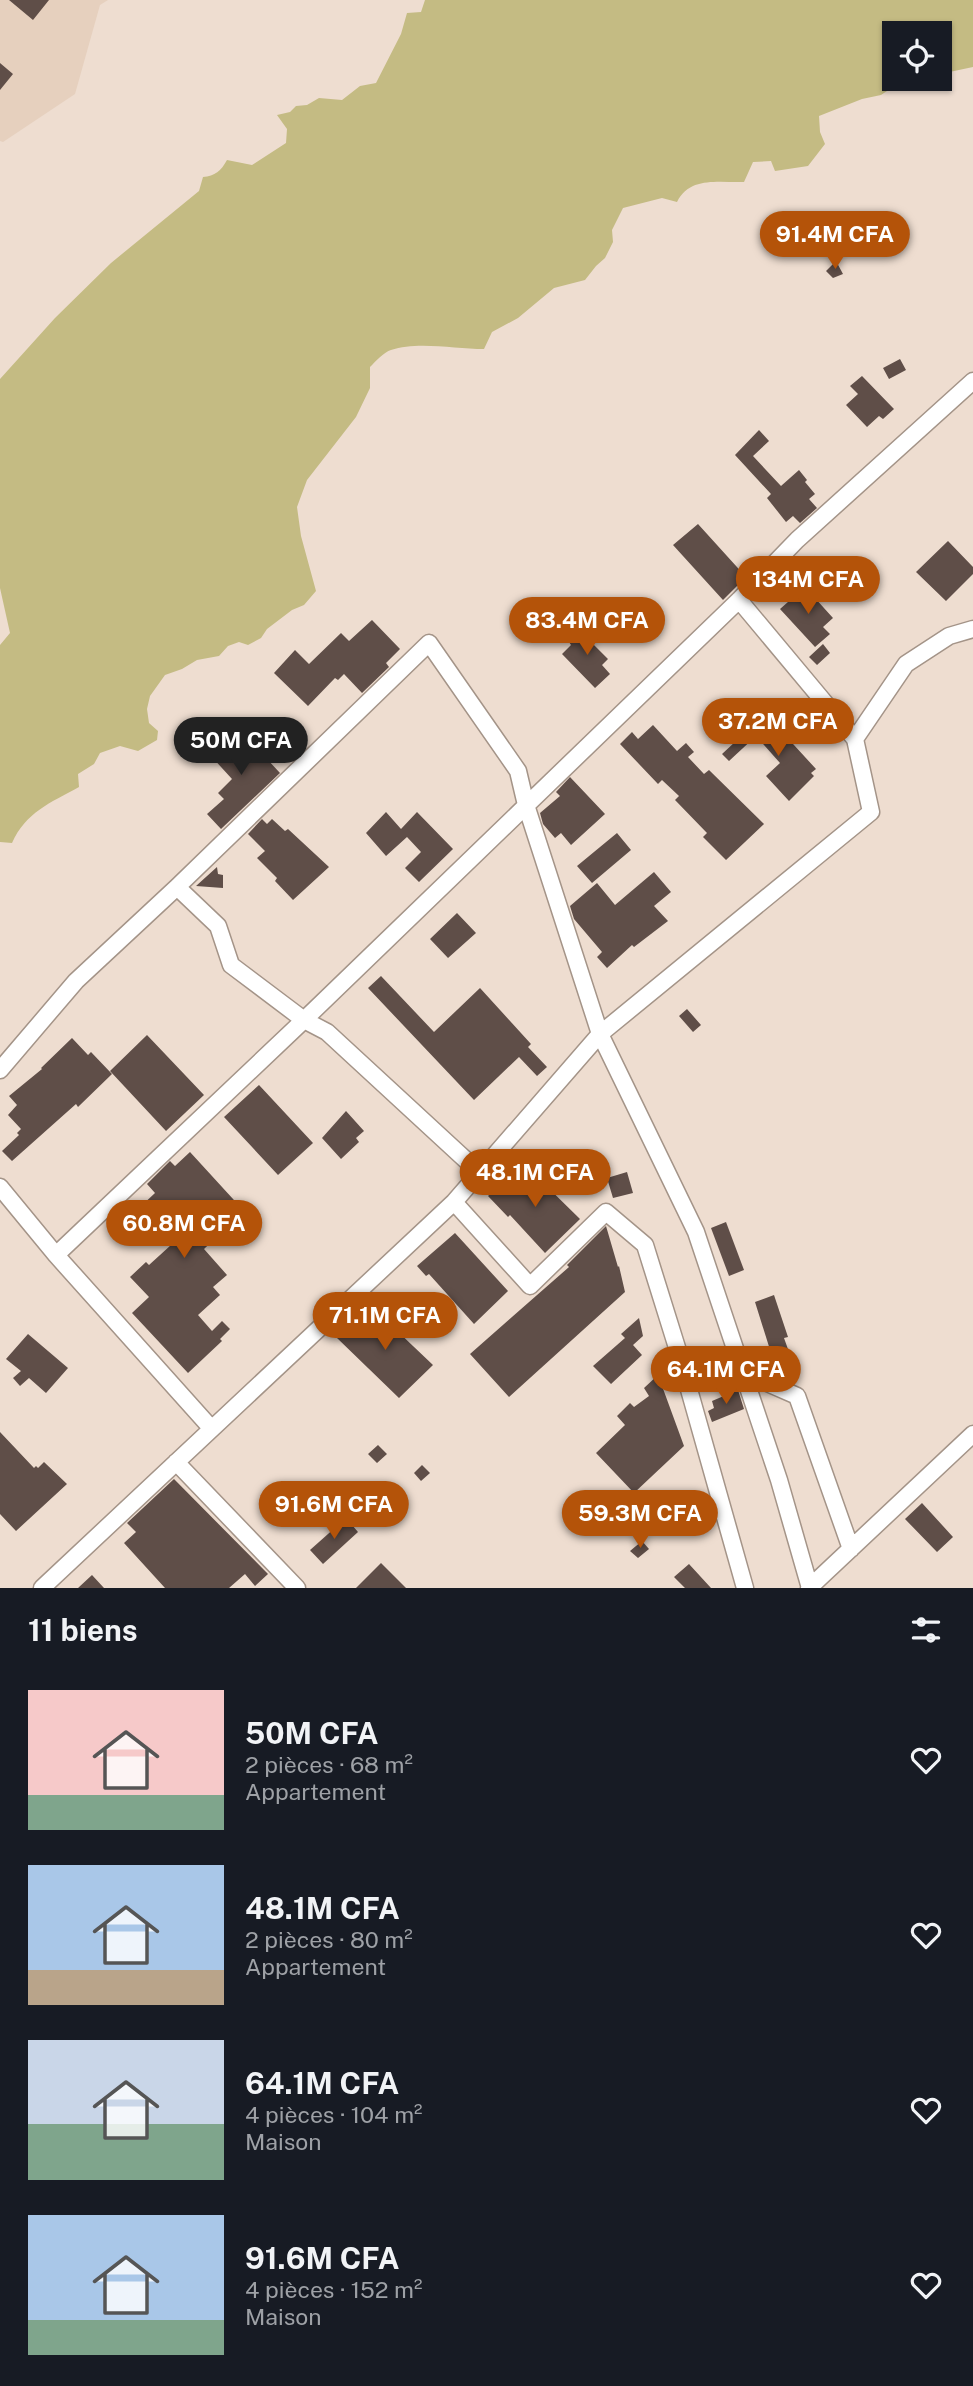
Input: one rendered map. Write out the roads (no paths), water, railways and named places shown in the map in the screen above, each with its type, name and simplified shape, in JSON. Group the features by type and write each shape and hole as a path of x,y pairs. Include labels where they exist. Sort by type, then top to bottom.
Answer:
{"street":[{"path":"56,1255 304,1020 739,600 797,540 973,381"},
{"path":"42,1588 454,1202 600,1034 871,812 855,739 739,600"},
{"path":"855,739 906,664 949,636 973,629"},
{"path":"0,1070 76,981 429,643 518,771 526,805 600,1034 696,1232 779,1480 810,1588 973,1434"},
{"path":"177,887 218,926 231,965 304,1020 327,1032 481,1174"},
{"path":"0,1187 56,1255 211,1428"},
{"path":"454,1202 530,1286 606,1212 645,1245 679,1354 745,1588"},
{"path":"679,1354 742,1372 797,1396 851,1549"},
{"path":"176,1462 291,1586"}]}
